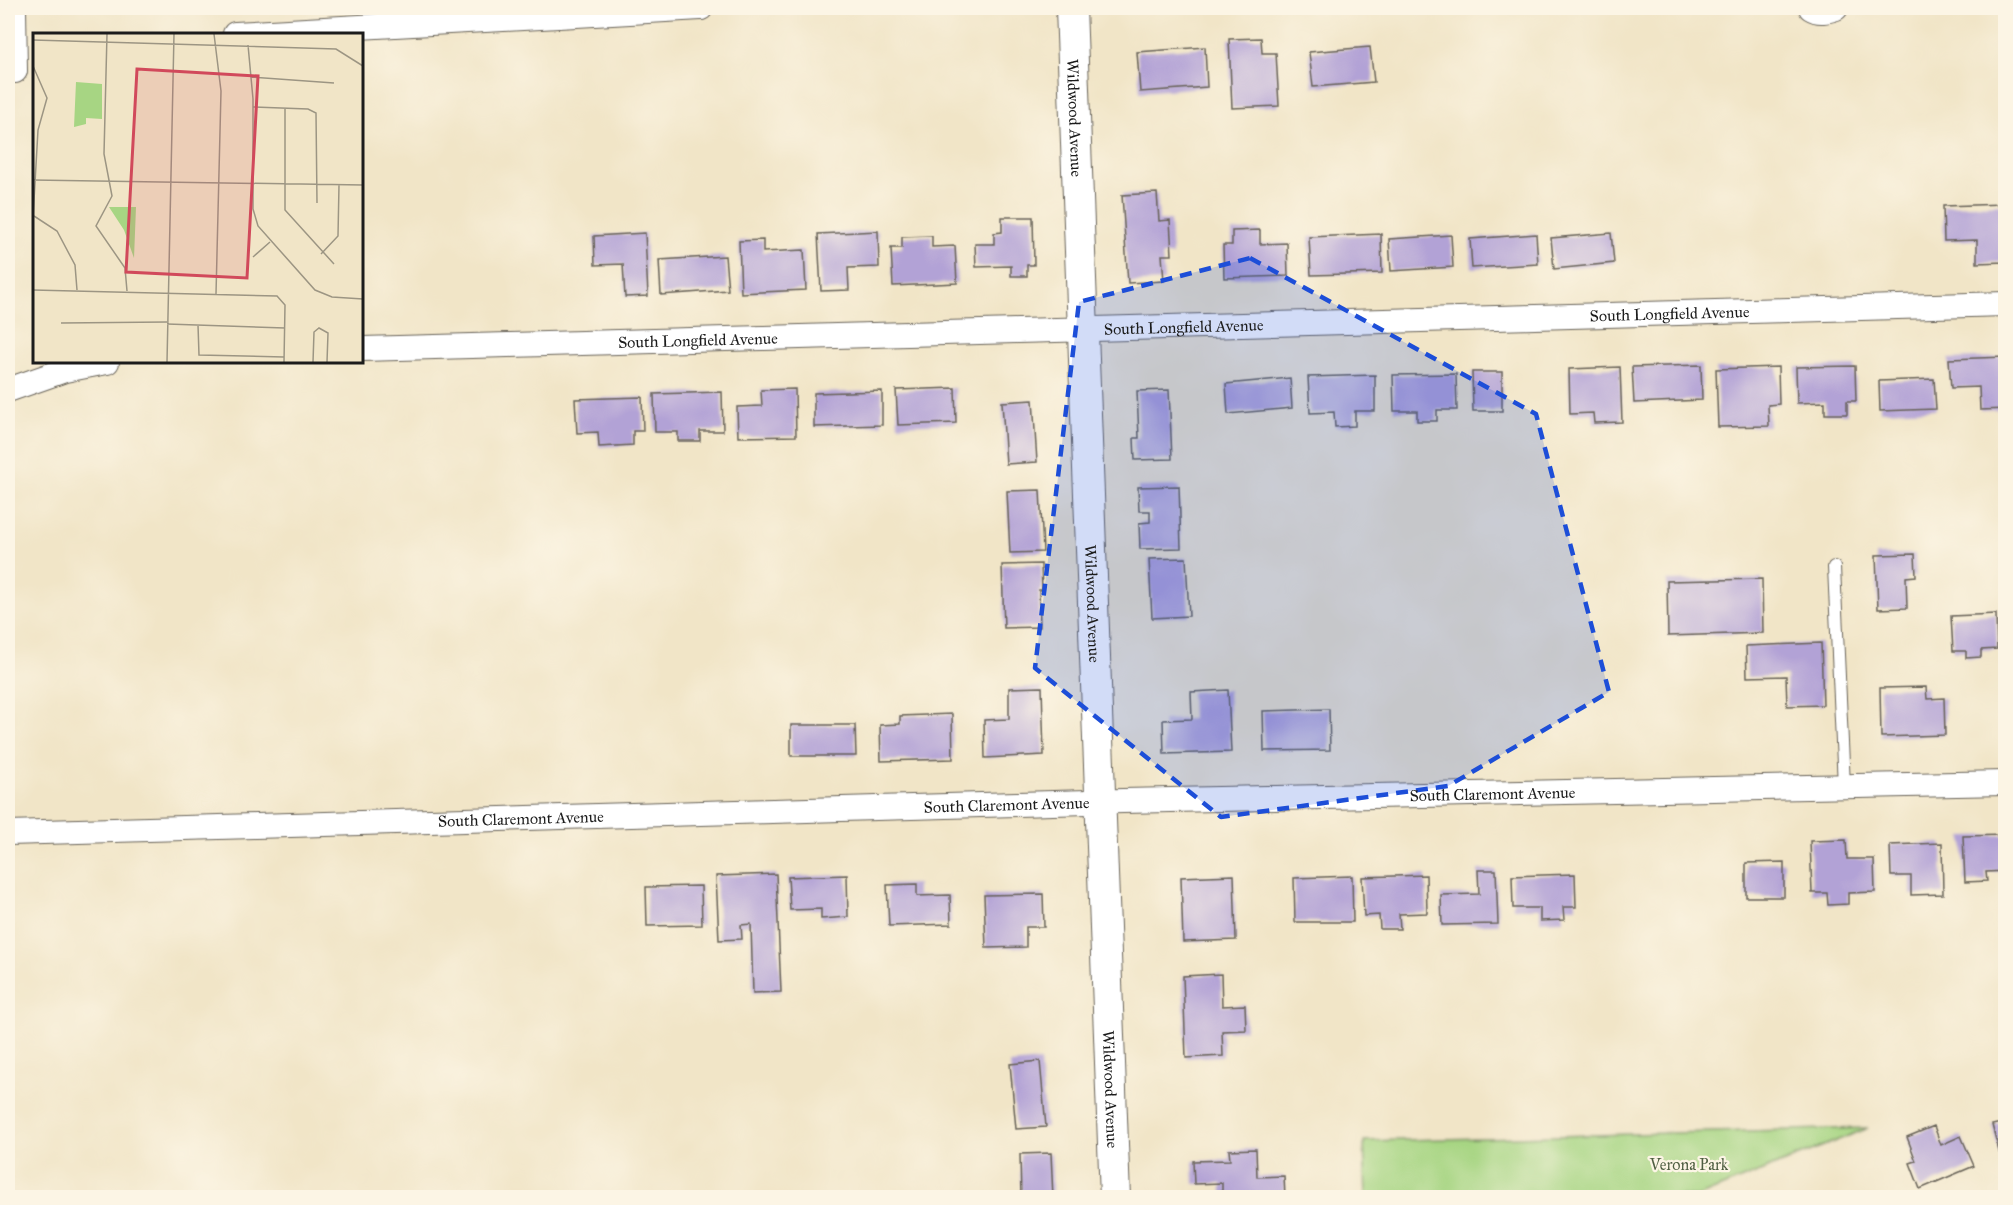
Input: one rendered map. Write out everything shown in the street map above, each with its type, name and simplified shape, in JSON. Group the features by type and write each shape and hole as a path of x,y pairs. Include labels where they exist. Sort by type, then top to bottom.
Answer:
{"street":[{"path":"14,8 19,70"},
{"path":"240,33 315,18 701,8"},
{"name":"Wildwood Avenue","path":"1071,8 1115,1197"},
{"path":"1811,8 1827,11 1836,8"},
{"name":"South Longfield Avenue","path":"363,349 2006,304"},
{"path":"8,390 65,370 102,363"},
{"name":"South Claremont Avenue","path":"8,832 1099,802 2006,783"}],"lane":[{"path":"1834,567 1844,786"}],"highlighted area":[{"path":"1250,258 1536,414 1609,692 1448,786 1221,817 1035,668 1079,302"}],"green space":[{"name":"Verona Park","path":"1868,1128 1698,1197 1366,1197 1364,1141"}],"building":[{"path":"1261,38 1262,53 1276,53 1279,106 1232,108 1229,39"},
{"path":"1205,47 1207,87 1140,92 1137,52"},
{"path":"1370,47 1374,82 1313,87 1309,52"},
{"path":"1157,193 1159,221 1170,220 1172,255 1162,255 1164,281 1128,283 1122,195"},
{"path":"2004,204 2005,262 1977,263 1977,240 1944,241 1943,206"},
{"path":"1002,217 1033,217 1034,265 1027,265 1027,276 1011,276 1011,266 976,267 975,244 994,244 994,233 1002,232"},
{"path":"1260,230 1260,244 1287,243 1288,276 1224,278 1223,245 1232,245 1232,231"},
{"path":"878,231 879,267 848,268 849,290 821,291 818,234"},
{"path":"645,233 648,296 625,297 623,264 595,265 594,236"},
{"path":"1611,233 1614,263 1554,269 1551,238"},
{"path":"1381,234 1382,273 1311,275 1309,237"},
{"path":"1536,234 1538,264 1472,268 1470,239"},
{"path":"1451,235 1453,267 1391,271 1389,239"},
{"path":"932,236 932,247 955,246 957,283 893,286 891,248 902,248 902,237"},
{"path":"763,240 763,252 804,250 806,290 741,293 739,241"},
{"path":"725,256 728,290 661,295 659,260"},
{"path":"2006,357 2006,409 1980,410 1979,387 1951,388 1949,359"},
{"path":"1701,365 1702,400 1634,403 1632,367"},
{"path":"1855,366 1856,401 1847,401 1847,414 1825,414 1825,402 1797,403 1796,367"},
{"path":"1620,367 1622,422 1594,423 1593,413 1570,414 1569,369"},
{"path":"1778,367 1779,404 1768,405 1769,426 1718,427 1716,369"},
{"path":"1472,372 1502,372 1502,411 1473,411"},
{"path":"1456,374 1457,410 1437,410 1437,421 1417,421 1417,411 1394,411 1393,375"},
{"path":"1375,375 1375,411 1355,411 1355,426 1335,427 1334,412 1310,413 1308,377"},
{"path":"1290,378 1292,408 1228,414 1226,384"},
{"path":"1934,379 1936,409 1880,411 1879,381"},
{"path":"955,388 956,423 898,425 896,390"},
{"path":"795,389 796,436 738,437 737,407 762,406 761,390"},
{"path":"1169,390 1172,459 1135,460 1134,438 1139,438 1137,391"},
{"path":"882,391 882,425 814,427 814,393"},
{"path":"722,392 723,431 700,431 700,441 678,441 678,432 655,432 654,394"},
{"path":"642,397 643,431 633,431 633,445 599,447 598,432 577,433 575,399"},
{"path":"1033,400 1037,462 1006,464 1002,402"},
{"path":"1179,486 1181,548 1140,549 1139,523 1150,522 1150,511 1139,511 1138,487"},
{"path":"1040,490 1043,552 1010,553 1007,491"},
{"path":"1915,554 1916,576 1906,577 1907,608 1878,609 1876,555"},
{"path":"1186,558 1189,616 1152,618 1149,559"},
{"path":"1041,564 1040,627 1004,628 1002,565"},
{"path":"1762,579 1763,633 1668,636 1667,581"},
{"path":"1996,614 1997,649 1981,650 1981,657 1966,658 1966,651 1953,651 1951,616"},
{"path":"1821,643 1823,705 1787,706 1786,676 1747,677 1746,646"},
{"path":"1042,687 1044,755 985,758 984,720 1009,719 1009,688"},
{"path":"1926,687 1927,699 1944,698 1945,735 1881,737 1880,688"},
{"path":"1228,690 1231,752 1164,754 1163,720 1192,719 1191,692"},
{"path":"1329,709 1330,750 1264,751 1263,711"},
{"path":"952,714 953,759 881,761 880,725 900,724 900,716"},
{"path":"791,725 855,725 856,756 791,756"},
{"path":"2006,835 2006,871 1986,872 1987,881 1965,882 1963,836"},
{"path":"1846,840 1847,859 1874,859 1875,892 1848,893 1848,904 1828,905 1827,893 1812,893 1810,841"},
{"path":"1942,843 1943,894 1911,895 1911,876 1891,876 1890,845"},
{"path":"1784,862 1784,897 1746,897 1746,863"},
{"path":"1478,870 1496,870 1498,924 1442,925 1441,895 1479,894"},
{"path":"776,874 781,992 753,993 751,924 741,925 742,939 719,940 716,876"},
{"path":"1575,874 1576,907 1563,907 1564,920 1540,921 1540,908 1513,908 1512,876"},
{"path":"847,875 848,917 821,919 821,909 790,910 788,877"},
{"path":"1234,875 1236,940 1183,942 1181,877"},
{"path":"1426,875 1427,913 1399,914 1400,929 1380,929 1379,915 1364,916 1362,877"},
{"path":"1352,876 1353,922 1295,922 1294,878"},
{"path":"917,884 917,896 950,895 951,924 889,926 887,885"},
{"path":"701,886 702,925 647,926 646,887"},
{"path":"1043,894 1044,927 1026,927 1026,947 986,948 984,895"},
{"path":"1221,974 1222,1006 1245,1005 1246,1030 1222,1031 1223,1056 1186,1058 1183,976"},
{"path":"1040,1061 1046,1127 1016,1129 1010,1064"},
{"path":"2006,1122 2006,1153 2000,1155 1992,1125"},
{"path":"1934,1126 1941,1145 1961,1136 1974,1166 1920,1189 1910,1163 1916,1161 1907,1137"},
{"path":"1256,1149 1257,1177 1284,1176 1285,1198 1222,1198 1222,1183 1194,1184 1193,1161 1230,1160 1229,1150"},
{"path":"1051,1153 1053,1198 1021,1198 1020,1154"}]}
